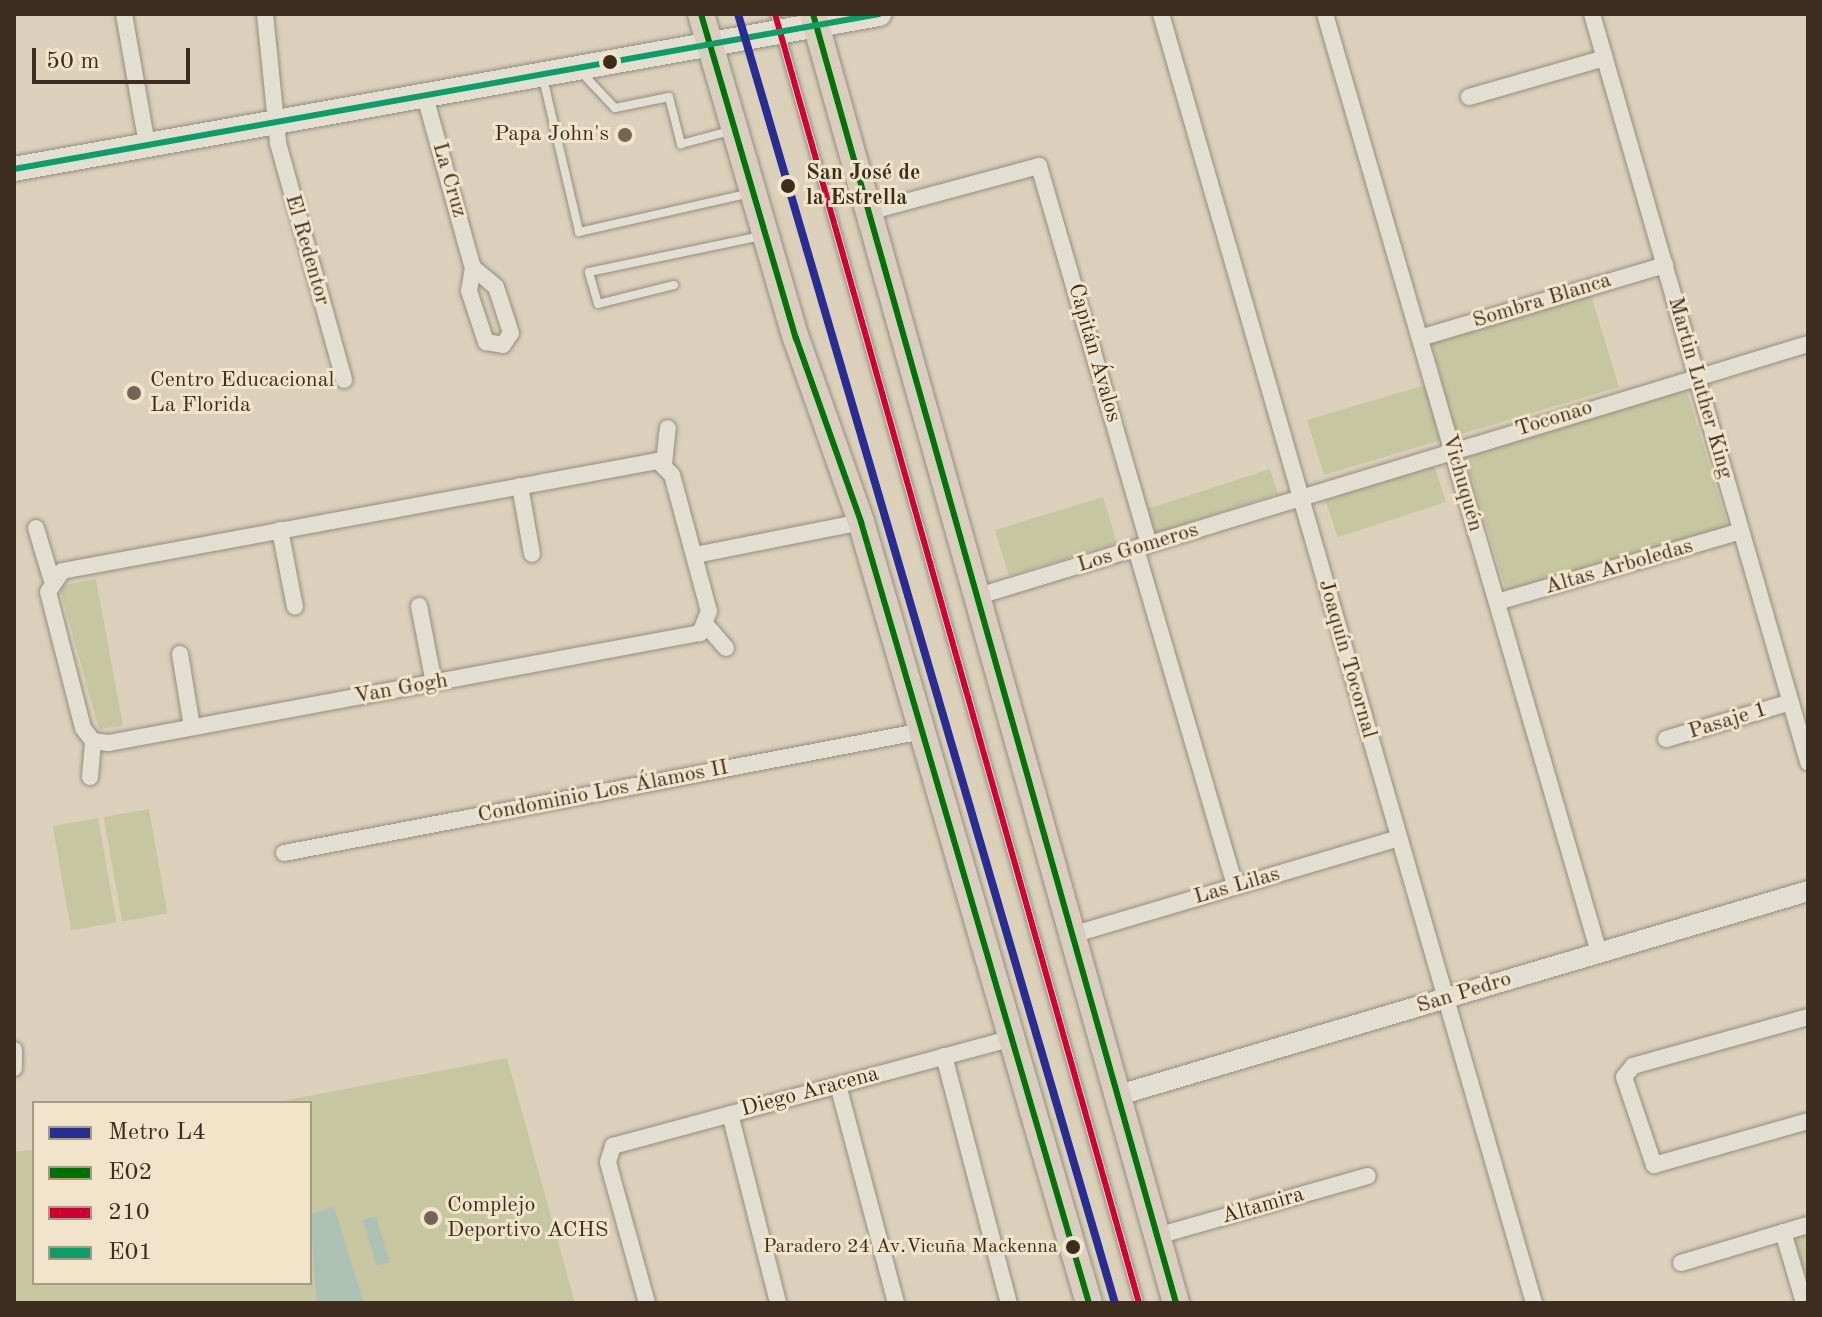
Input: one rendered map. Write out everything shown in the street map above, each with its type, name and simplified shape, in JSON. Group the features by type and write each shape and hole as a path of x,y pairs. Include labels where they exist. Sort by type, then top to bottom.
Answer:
{"main road":[{"path":"701,14 751,193 861,522 1089,1303"},
{"path":"14,169 708,40 778,22 879,14"},
{"path":"815,20 872,211 975,597 1075,934 1176,1303"}],"street":[{"path":"124,14 147,144"},
{"name":"El Redentor","path":"265,14 277,120 344,380"},
{"name":"Joaquín Tocornal","path":"1161,14 1534,1303"},
{"name":"Vichuquén","path":"1325,14 1599,953"},
{"name":"Martin Luther King","path":"1592,14 1808,762"},
{"path":"1469,97 1605,58"},
{"name":"La Cruz","path":"424,93 473,268"},
{"name":"Capitán Ávalos","path":"872,211 1036,163 1235,886"},
{"name":"Sombra Blanca","path":"1420,338 1665,265"},
{"name":"Toconao","path":"1301,498 1697,374 1808,344"},
{"path":"668,428 664,464 695,555 707,626 726,648"},
{"path":"51,578 280,530 520,486 664,464"},
{"path":"520,486 532,554"},
{"name":"Los Gomeros","path":"975,597 1301,498"},
{"path":"695,555 861,522"},
{"path":"36,528 51,578 48,592 93,741 90,777"},
{"path":"280,530 295,607"},
{"name":"Altas Arboledas","path":"1497,602 1741,531"},
{"path":"419,606 434,683"},
{"name":"Van Gogh","path":"93,741 192,727 434,683 707,626"},
{"path":"180,654 192,727"},
{"name":"Pasaje 1","path":"1666,739 1791,702"},
{"name":"Condominio Los Álamos II","path":"284,853 923,731"},
{"name":"Las Lilas","path":"1075,934 1399,838"},
{"name":"San Pedro","path":"1119,1095 1807,893"},
{"path":"1808,1017 1625,1072 1654,1165 1808,1121"},
{"name":"Diego Aracena","path":"647,1303 609,1150 1012,1038"},
{"path":"14,1050 14,1068"},
{"path":"944,1056 1009,1303"},
{"path":"838,1085 896,1303"},
{"path":"730,1114 778,1303"},
{"name":"Altamira","path":"1157,1236 1368,1176"},
{"path":"1681,1263 1808,1225"},
{"path":"1783,1232 1804,1303"}],"lane":[{"path":"778,22 1139,1303"},
{"path":"575,65 615,108 669,97 681,144 734,129"},
{"path":"541,71 579,232 751,193"},
{"path":"674,285 598,304 589,272 765,235"}],"green space":[{"path":"1591,295 1619,387 1324,475 1307,420 1442,380 1431,343"},
{"path":"1686,389 1728,528 1507,595 1465,457"},
{"path":"1434,465 1446,502 1338,537 1326,500"},
{"path":"1270,469 1278,494 1154,534 1146,509"},
{"path":"1103,497 1117,543 1009,576 995,530"},
{"path":"96,579 123,726 99,729 59,586"},
{"path":"149,809 167,913 122,921 104,817"},
{"path":"98,818 116,922 71,930 53,826"},
{"name":"Complejo Deportivo ACHS","path":"507,1058 575,1303 14,1303 14,1152 32,1149 32,1285 312,1285 312,1101 282,1101"},
{"path":"1808,1229 1808,1286 1792,1233"}],"shaded area":[{"path":"334,1207 364,1303 317,1303 312,1214"},
{"path":"376,1216 390,1262 377,1266 363,1220"}],"metro line":[{"name":"L4","path":"738,14 1115,1303"}],"transit line":[{"name":"E02","path":"701,14 796,338 861,522 1089,1303"},
{"name":"210","path":"775,14 1139,1303"},
{"name":"E02","path":"813,14 1176,1303"},
{"name":"E01","path":"14,169 879,14"}],"place":[{"name":"Papa John's","path":"625,135"},
{"name":"San José de la Estrella","path":"788,186"},
{"name":"Centro Educacional La Florida","path":"134,393"},
{"name":"Complejo Deportivo ACHS","path":"431,1218"},
{"name":"Paradero 24 Av.Vicuña Mackenna","path":"1073,1247"}]}
